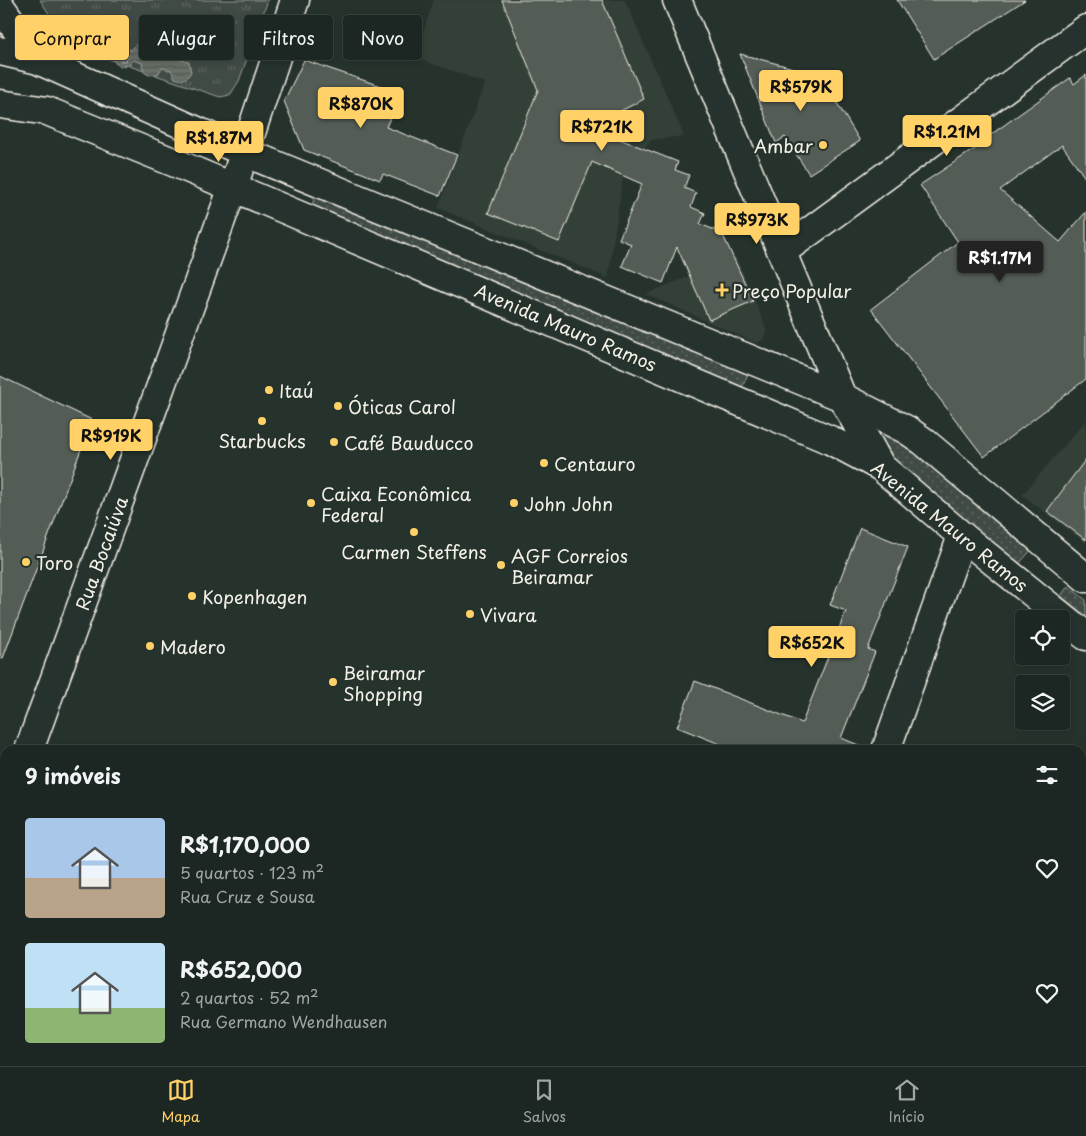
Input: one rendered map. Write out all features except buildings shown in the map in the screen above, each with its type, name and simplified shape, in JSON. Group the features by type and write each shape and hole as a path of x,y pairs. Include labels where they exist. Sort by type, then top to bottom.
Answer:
{"main road":[{"name":"Rua Bocaiúva","path":"31,745 233,187 295,0"},
{"path":"677,0 783,251 842,397 882,467"},
{"path":"0,6 15,27"},
{"path":"783,251 1086,29"},
{"path":"0,51 15,55"},
{"path":"38,60 244,152 842,397 907,430 924,441 1086,578"},
{"name":"Avenida Mauro Ramos","path":"0,104 47,111 233,187 830,440 882,467 962,536 1086,636"},
{"path":"888,745 962,536"}],"shaded area":[{"path":"434,0 625,0 684,136 651,140 624,170 608,278 438,208 485,83 422,60 422,34"},
{"path":"736,257 765,325 766,333 763,340 756,343 646,294"},
{"path":"1086,420 1086,543 1022,495"}],"green space":[{"path":"40,0 268,0 263,15 244,15 244,60 247,60 239,81 230,95 220,97 112,60 129,60 129,15 50,15"},
{"path":"318,191 750,369 741,390 309,211"},
{"path":"869,421 914,444 1035,546 1016,567 892,462"},
{"path":"1068,586 1086,600 1086,616 1061,596"}],"water":[{"path":"138,43 139,60 182,60 189,62 191,72 186,78 180,79 175,78 171,70 162,68 158,74 149,75 144,72 142,63 133,60 130,65 120,66 114,60 129,60 129,49 131,50"}],"place":[{"name":"Ambar","path":"823,145"},
{"name":"Preço Popular","path":"722,290"},
{"name":"Itaú","path":"269,390"},
{"name":"Óticas Carol","path":"338,406"},
{"name":"Starbucks","path":"262,421"},
{"name":"Café Bauducco","path":"334,442"},
{"name":"Centauro","path":"544,463"},
{"name":"Caixa Econômica Federal","path":"311,503"},
{"name":"John John","path":"514,503"},
{"name":"Carmen Steffens","path":"414,532"},
{"name":"Toro","path":"26,562"},
{"name":"AGF Correios Beiramar","path":"501,565"},
{"name":"Kopenhagen","path":"192,596"},
{"name":"Vivara","path":"470,614"},
{"name":"Madero","path":"150,646"},
{"name":"Beiramar Shopping","path":"333,682"}]}
